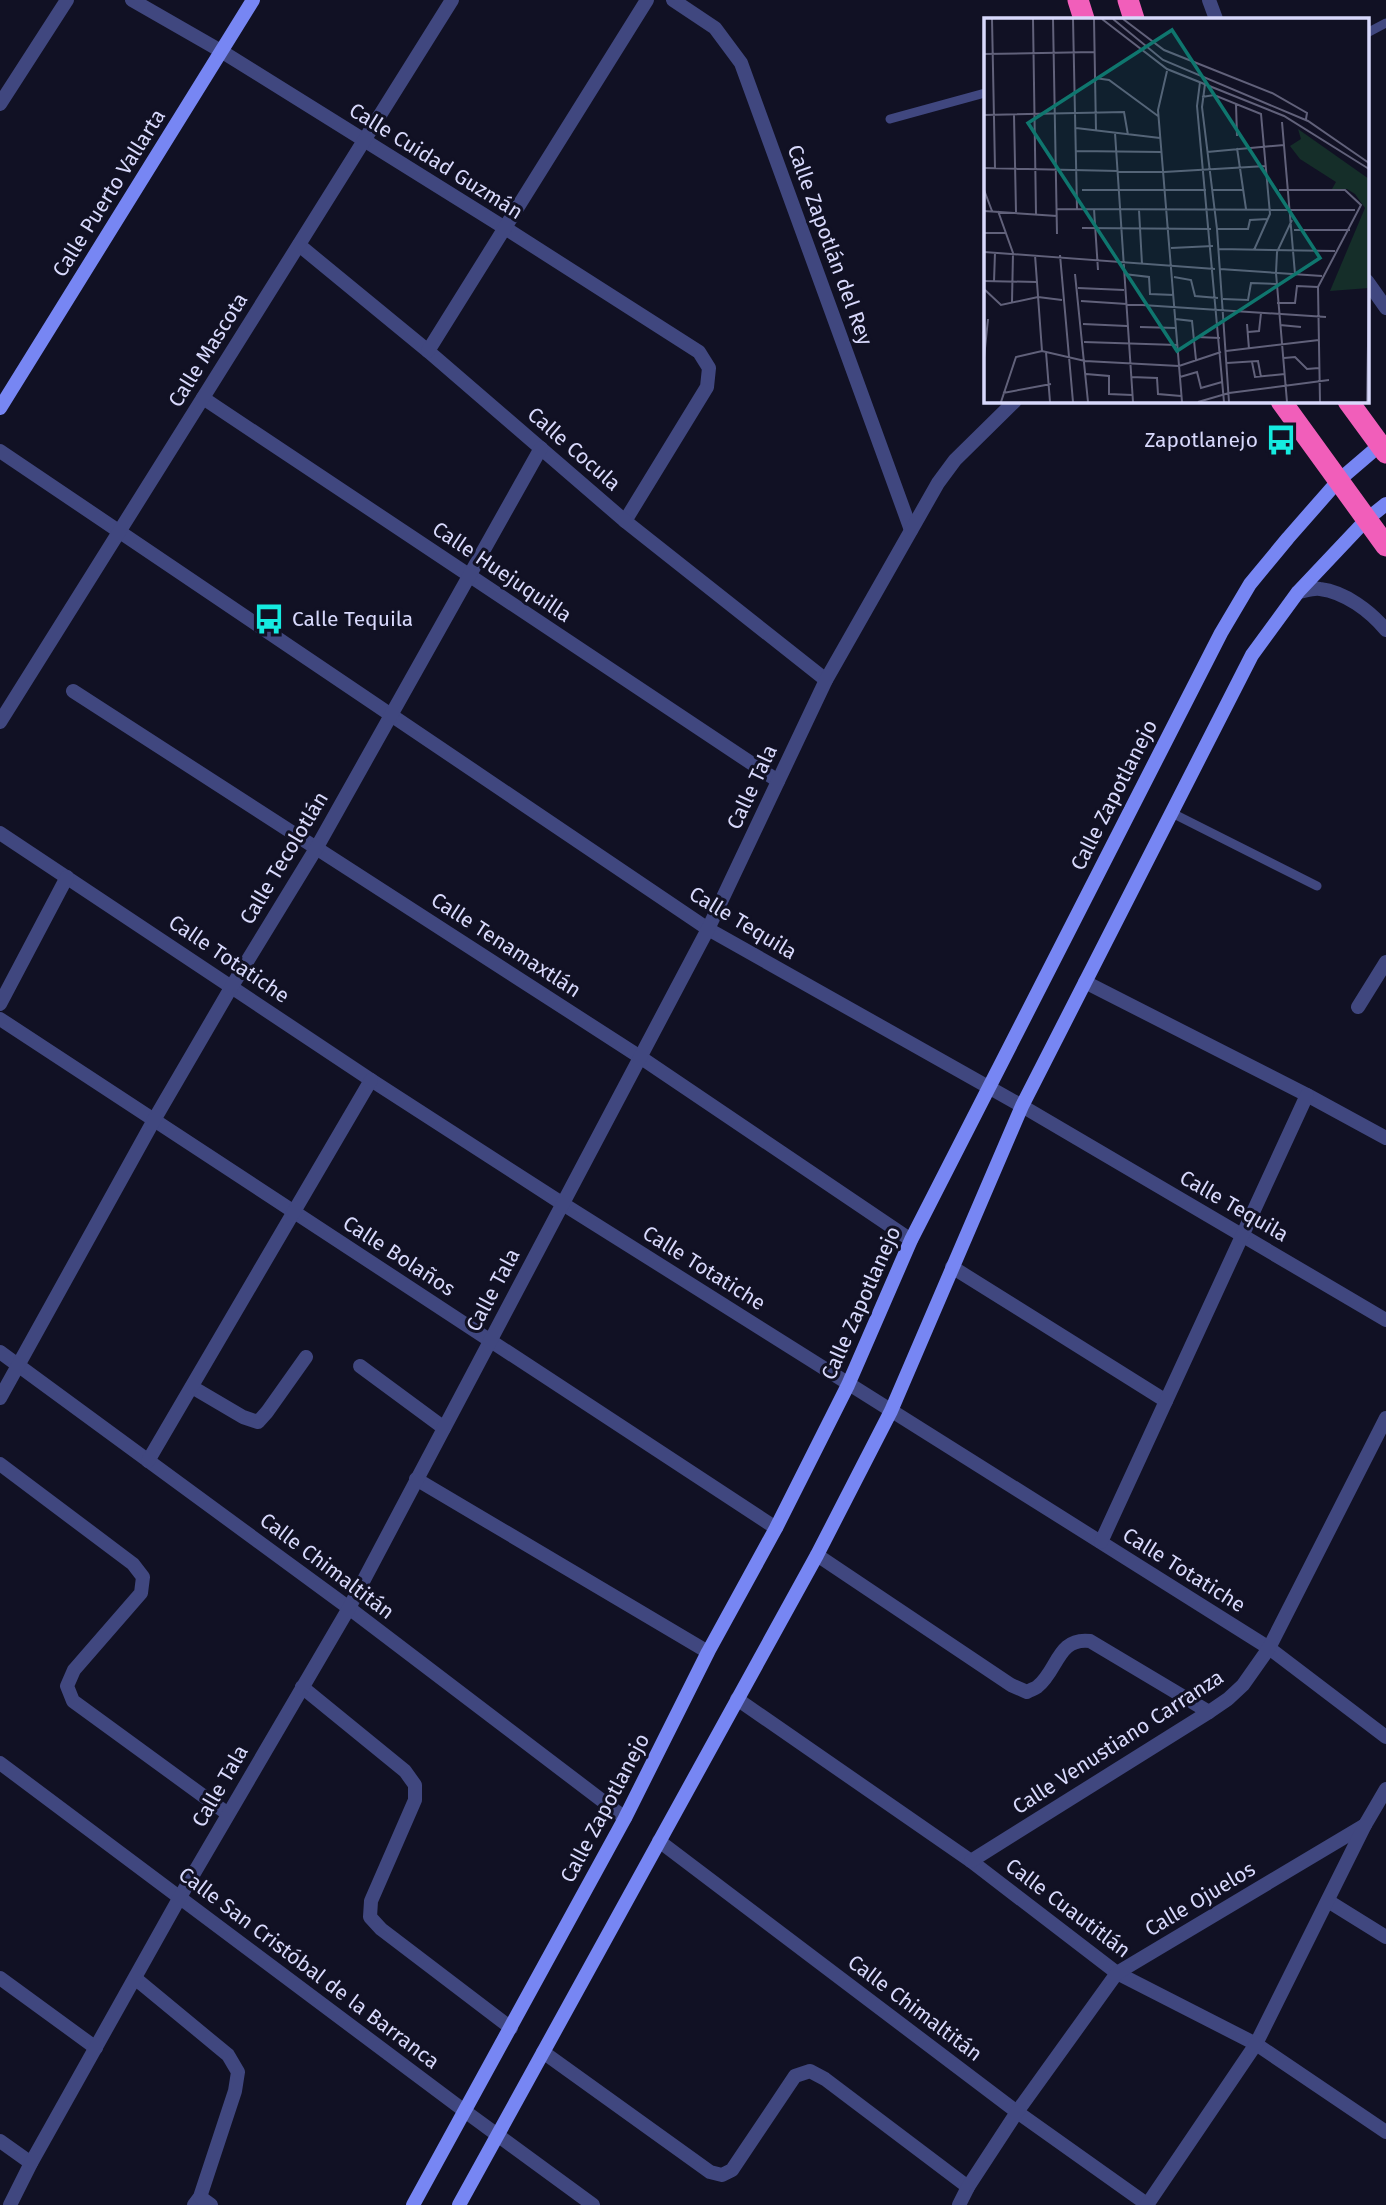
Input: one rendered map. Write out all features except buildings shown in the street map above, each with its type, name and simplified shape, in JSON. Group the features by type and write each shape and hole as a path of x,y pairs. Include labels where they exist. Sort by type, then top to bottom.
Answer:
{"highway":[{"path":"1078,0 1084,18"},
{"path":"1128,0 1134,18"},
{"path":"1282,402 1386,546"},
{"path":"1349,402 1383,449"}],"street":[{"path":"0,104 67,0"},
{"name":"Calle Cuidad Guzmán","path":"132,0 221,51 699,352 709,368 707,387 625,521"},
{"name":"Calle Puerto Vallarta","path":"0,408 253,0"},
{"name":"Calle Mascota","path":"0,722 452,0"},
{"path":"428,351 647,0"},
{"name":"Calle Zapotlán del Rey","path":"673,0 715,28 741,64 911,530"},
{"path":"1209,0 1216,18"},
{"name":"Calle Cocula","path":"299,245 428,351 625,521 826,680"},
{"path":"1368,282 1386,308"},
{"name":"Calle Huejuquilla","path":"203,398 778,781"},
{"name":"Calle Tala","path":"10,2205 180,1897 349,1608 708,929 826,680 937,482 955,460 1014,402"},
{"name":"Calle Tecolotlán","path":"0,1398 154,1120 317,847 541,449"},
{"name":"Calle Zapotlanejo","path":"413,2205 625,1818 708,1652 776,1528 848,1385 911,1240 1221,633 1250,584 1338,481 1383,449"},
{"name":"Calle Tequila","path":"0,451 708,929 1022,1106 1386,1320"},
{"path":"459,2205 817,1555 891,1411 1022,1106 1252,655 1298,592 1366,520 1386,504"},
{"path":"1298,592 1318,589 1338,593 1359,605 1386,630"},
{"name":"Calle Tenamaxtlán","path":"73,691 640,1057 911,1240"},
{"name":"Calle Totatiche","path":"0,833 371,1080 563,1204 1269,1648 1386,1737"},
{"path":"0,1003 67,877"},
{"path":"1358,1007 1386,962"},
{"path":"1085,982 1386,1138"},
{"name":"Calle Bolaños","path":"0,1019 776,1528"},
{"path":"148,1461 371,1080"},
{"path":"1101,1542 1307,1095"},
{"path":"952,1267 1166,1401"},
{"name":"Calle Chimaltitán","path":"0,1352 349,1608 625,1818"},
{"path":"191,1387 243,1417 258,1422 306,1357"},
{"path":"360,1366 444,1428"},
{"name":"Calle Venustiano Carranza","path":"971,1861 1209,1712 1243,1685 1269,1648 1386,1418"},
{"path":"0,1464 133,1564 144,1577 141,1593 74,1670 67,1686 73,1701 228,1814"},
{"path":"416,1479 708,1652"},
{"path":"817,1555 1011,1685 1027,1692 1038,1687 1067,1646 1079,1640 1090,1641 1209,1712"},
{"path":"302,1687 405,1770 415,1785 415,1800 371,1901 370,1917 381,1929 511,2028"},
{"name":"Calle Cuautitlán","path":"737,1699 971,1861 1117,1973 1256,2044 1386,2132"},
{"name":"Calle San Cristóbal de la Barranca","path":"0,1763 593,2205"},
{"name":"Calle Ojuelos","path":"959,2205 1017,2112 1117,1973 1365,1825 1386,1789"},
{"path":"1148,2205 1256,2044 1365,1825"},
{"name":"Calle Chimaltitán","path":"659,1841 1017,2112 1148,2205"},
{"path":"1328,1901 1386,1937"},
{"path":"0,1978 96,2048"},
{"path":"136,1979 228,2055 238,2072 235,2091 202,2202"},
{"path":"543,2052 710,2172 722,2175 732,2170 794,2076 810,2071 825,2079 968,2187"},
{"path":"0,2141 31,2163"}],"lane":[{"path":"1368,32 1386,23"},
{"path":"890,119 984,93"},
{"path":"1172,813 1317,886"}],"place":[{"name":"Zapotlanejo","path":"1281,440"},
{"name":"Calle Tequila","path":"269,619"}]}
